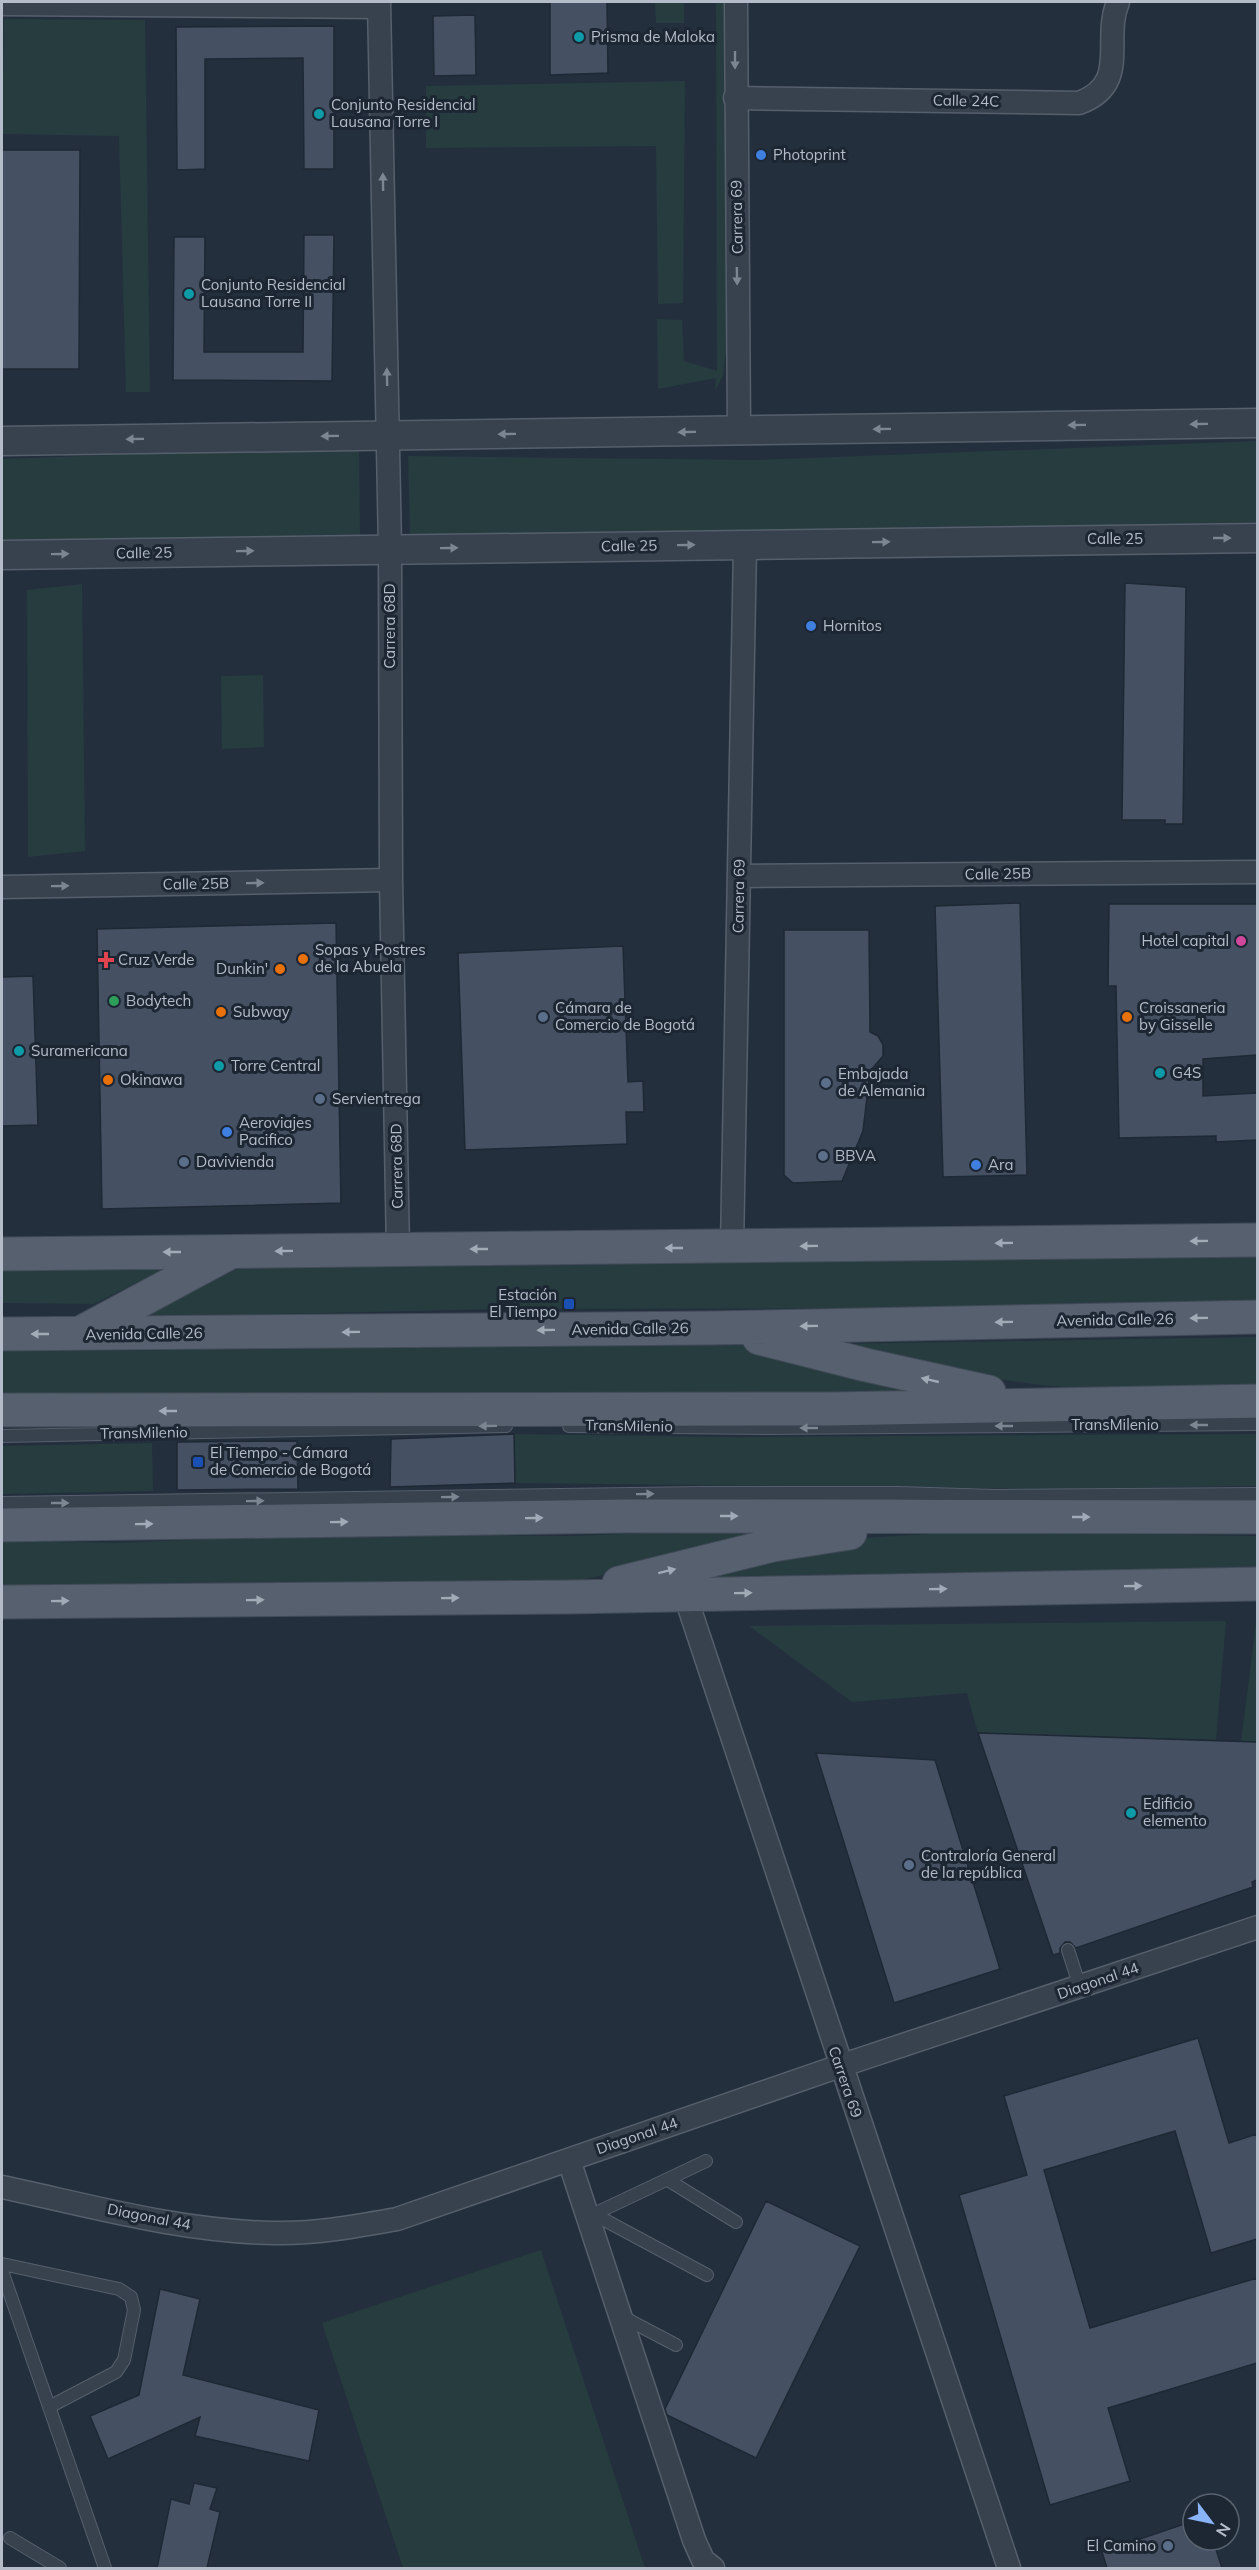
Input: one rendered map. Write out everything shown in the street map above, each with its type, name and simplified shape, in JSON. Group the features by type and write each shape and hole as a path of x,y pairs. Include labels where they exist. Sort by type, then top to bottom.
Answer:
{"main road":[{"path":"2,1254 1257,1240"},
{"path":"78,1334 230,1252"},
{"name":"Avenida Calle 26","path":"2,1334 709,1328 1257,1317"},
{"path":"709,1328 976,1390 1092,1404"},
{"path":"2,1410 830,1409 1257,1401"},
{"path":"2,1525 628,1516 1257,1517"},
{"path":"570,1597 773,1545 980,1517"},
{"path":"2,1602 570,1597 1257,1584"}],"street":[{"name":"Carrera 69","path":"736,2 739,432"},
{"name":"Calle 24C","path":"735,98 1079,103 1098,94 1111,74 1118,2"},
{"path":"2,4 379,4"},
{"name":"Carrera 68D","path":"379,4 390,548 391,880 399,1250"},
{"path":"2,441 1257,423"},
{"name":"Calle 25","path":"2,555 1257,538"},
{"name":"Carrera 69","path":"732,1247 745,545"},
{"name":"Calle 25B","path":"739,876 1257,872"},
{"name":"Calle 25B","path":"2,887 391,880"},
{"name":"Carrera 69","path":"685,1595 1009,2568"},
{"name":"Diagonal 44","path":"2,2187 159,2220 224,2230 277,2233 350,2228 397,2219 840,2066 1257,1927"},
{"path":"569,2160 590,2212 620,2315 694,2540 703,2560 713,2568"}],"lane":[{"name":"TransMilenio","path":"552,1425 771,1428 1257,1424"},
{"name":"TransMilenio","path":"2,1436 517,1425"},
{"path":"2,1503 701,1493 898,1493 996,1496 1257,1494"},
{"path":"1068,1950 1080,1987"},
{"path":"590,2212 668,2180 706,2161"},
{"path":"668,2180 736,2222"},
{"path":"590,2212 707,2274"},
{"path":"2,2264 119,2289 131,2297 134,2310 124,2360 116,2372 49,2407"},
{"path":"2,2271 105,2568"},
{"path":"620,2315 676,2345"},
{"path":"10,2538 60,2568"}],"green space":[{"path":"655,2 684,2 684,23 656,23"},
{"path":"716,2 726,2 727,344 723,376 715,391 716,378 658,389 657,319 682,320 684,361 717,371"},
{"path":"4,19 145,20 150,392 126,392 119,136 2,134"},
{"path":"685,81 683,303 658,304 656,146 426,148 426,86"},
{"path":"1257,441 1257,522 746,533 410,535 408,456 756,460"},
{"path":"359,446 360,536 2,540 2,459"},
{"path":"82,584 85,851 28,857 27,590"},
{"path":"263,675 264,747 222,749 221,676"},
{"path":"1257,1254 1257,1304 1051,1308 502,1309 145,1317 246,1264"},
{"path":"2,1259 181,1260 94,1304 2,1303"},
{"path":"1257,1337 1257,1386 1154,1390 1060,1387 995,1379 898,1360 835,1344"},
{"path":"644,1340 747,1345 936,1392 2,1400 2,1349 128,1351"},
{"path":"515,1434 728,1437 1257,1434 1257,1486 1058,1489 515,1483"},
{"path":"152,1443 153,1491 2,1494 2,1446"},
{"path":"750,1529 752,1539 582,1580 2,1588 2,1541 116,1543 325,1534 572,1536"},
{"path":"960,1532 1257,1536 1257,1574 962,1572 701,1578 847,1539"},
{"path":"1226,1621 1216,1740 978,1733 967,1693 852,1702 749,1626"},
{"path":"1256,1623 1257,1742 1241,1742"},
{"path":"541,2250 645,2568 403,2568 322,2323"}],"building":[{"name":"Prisma de Maloka","path":"550,2 607,2 608,73 550,75"},
{"path":"475,15 476,75 434,76 433,16"},
{"name":"Conjunto Residencial Lausana Torre I","path":"334,26 334,169 304,169 303,58 205,59 205,169 177,170 176,27"},
{"path":"2,150 80,150 79,369 2,369"},
{"name":"Conjunto Residencial Lausana Torre II","path":"304,235 334,235 332,381 173,380 174,237 205,237 204,352 303,352"},
{"path":"1125,583 1186,587 1183,824 1165,824 1165,820 1122,820"},
{"path":"1020,903 1027,1175 943,1177 935,906"},
{"path":"1109,904 1257,904 1257,1055 1203,1059 1203,1096 1257,1093 1257,1140 1216,1142 1216,1136 1119,1138 1116,986 1108,986"},
{"name":"Torre Central","path":"336,923 341,1203 102,1209 97,929"},
{"path":"784,930 869,930 870,1032 878,1036 883,1045 883,1056 870,1071 863,1131 842,1181 793,1183 784,1175"},
{"name":"Cámara de Comercio de Bogotá","path":"623,946 628,1082 643,1081 644,1112 626,1112 627,1144 465,1150 458,953"},
{"name":"Suramericana","path":"33,976 38,1125 2,1126 2,977"},
{"path":"514,1434 515,1483 390,1487 391,1439"},
{"name":"El Tiempo - Cámara de Comercio de Bogotá","path":"297,1441 298,1489 177,1490 177,1442"},
{"name":"Edificio elemento","path":"978,1733 1257,1742 1257,1880 1252,1882 1253,1887 1076,1948 1070,1942 1065,1942 1060,1948 1060,1953 1053,1955"},
{"name":"Contraloría General de la república","path":"816,1753 935,1760 1000,1969 894,2003"},
{"path":"1198,2038 1229,2143 1257,2134 1257,2239 1211,2253 1175,2131 1044,2170 1090,2328 1257,2278 1257,2363 1108,2408 1130,2481 1050,2505 959,2195 1027,2175 1004,2096"},
{"path":"766,2201 860,2246 756,2458 667,2415 665,2409"},
{"path":"160,2289 200,2299 183,2375 319,2410 309,2461 195,2436 200,2417 108,2459 90,2416 139,2395"},
{"path":"194,2483 217,2488 210,2509 220,2512 207,2568 157,2568 171,2499 189,2504"},
{"name":"El Camino","path":"1181,2525 1181,2552 1217,2552 1222,2568 1107,2568 1102,2552"}],"place":[{"name":"Prisma de Maloka","path":"579,37"},
{"name":"Conjunto Residencial Lausana Torre I","path":"319,114"},
{"name":"Photoprint","path":"761,155"},
{"name":"Conjunto Residencial Lausana Torre II","path":"189,294"},
{"name":"Hornitos","path":"811,626"},
{"name":"Hotel capital","path":"1241,941"},
{"name":"Sopas y Postres de la Abuela","path":"303,959"},
{"name":"Cruz Verde","path":"106,960"},
{"name":"Dunkin'","path":"280,969"},
{"name":"Bodytech","path":"114,1001"},
{"name":"Subway","path":"221,1012"},
{"name":"Cámara de Comercio de Bogotá","path":"543,1017"},
{"name":"Croissaneria by Gisselle","path":"1127,1017"},
{"name":"Suramericana","path":"19,1051"},
{"name":"Torre Central","path":"219,1066"},
{"name":"G4S","path":"1160,1073"},
{"name":"Okinawa","path":"108,1080"},
{"name":"Embajada de Alemania","path":"826,1083"},
{"name":"Servientrega","path":"320,1099"},
{"name":"Aeroviajes Pacifico","path":"227,1132"},
{"name":"BBVA","path":"823,1156"},
{"name":"Davivienda","path":"184,1162"},
{"name":"Ara","path":"976,1165"},
{"name":"Estación El Tiempo","path":"569,1304"},
{"name":"El Tiempo - Cámara de Comercio de Bogotá","path":"198,1462"},
{"name":"Edificio elemento","path":"1131,1813"},
{"name":"Contraloría General de la república","path":"909,1865"},
{"name":"El Camino","path":"1168,2546"}]}
